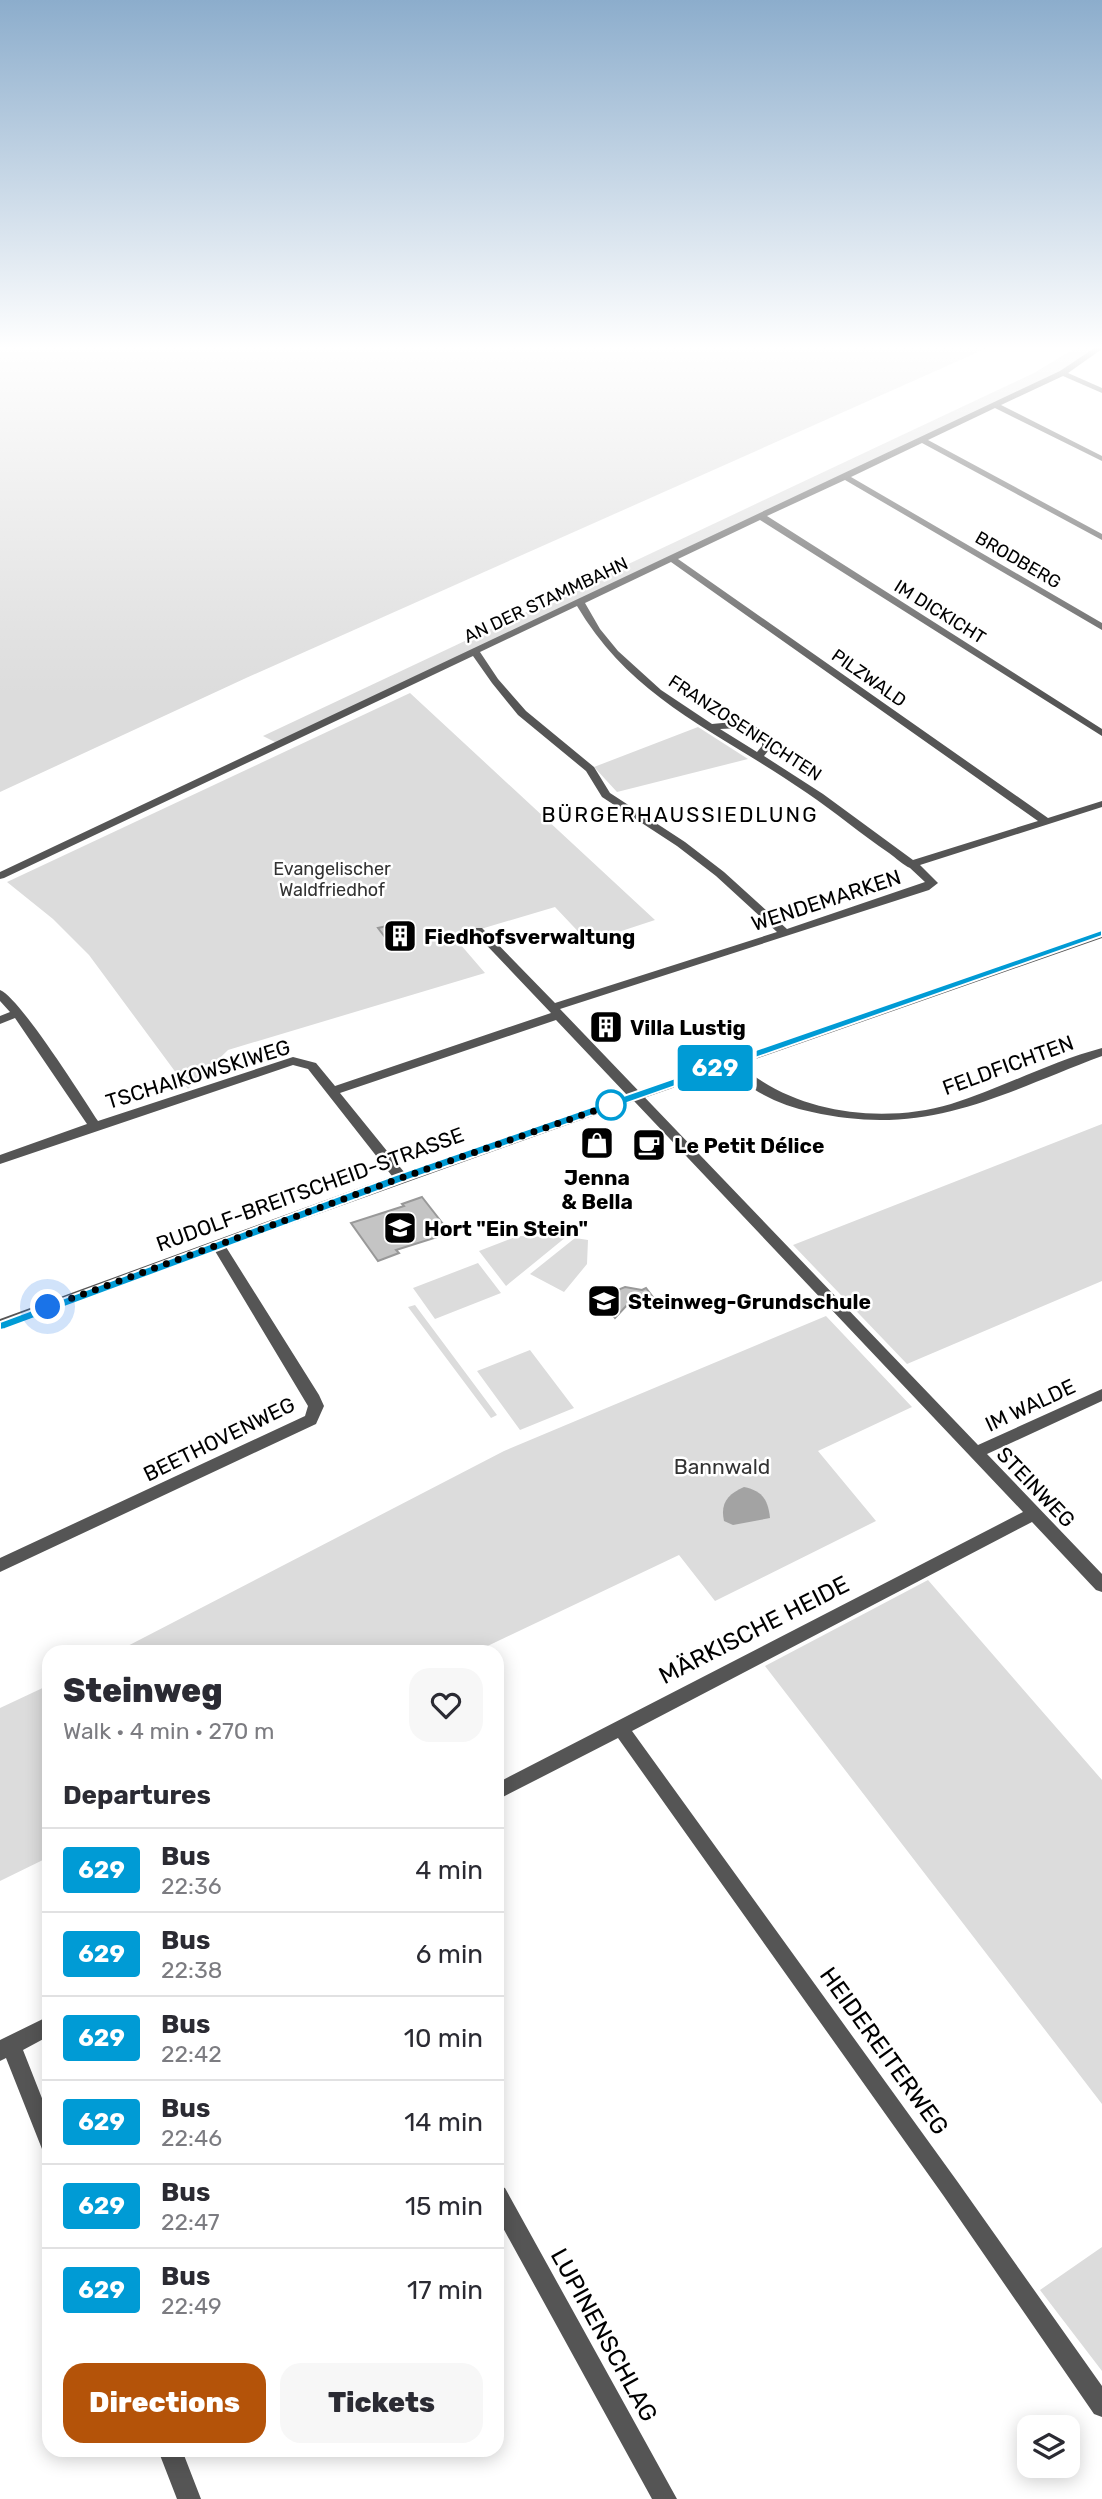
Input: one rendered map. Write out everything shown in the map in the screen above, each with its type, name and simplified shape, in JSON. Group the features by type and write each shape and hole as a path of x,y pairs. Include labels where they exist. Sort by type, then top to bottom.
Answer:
{"street":[{"name":"AN DER STAMMBAHN","path":"0,876 878,462"},
{"path":"963,462 1102,537"},
{"name":"BRODBERG","path":"846,477 1102,627"},
{"name":"IM DICKICHT","path":"762,517 1102,733"},
{"name":"PILZWALD","path":"674,559 1047,822"},
{"name":"FRANZOSENFICHTEN","path":"580,603 589,621 613,653 637,678 667,701 835,807 910,865"},
{"path":"476,653 522,713 590,769 607,795 681,844 720,874 786,934"},
{"path":"709,728 733,724 756,729 767,740 767,746 759,757"},
{"name":"WENDEMARKEN","path":"910,865 1102,804"},
{"name":"WENDEMARKEN","path":"332,1091 555,1011 932,883 910,865"},
{"name":"STEINWEG","path":"478,930 1102,1586"},
{"name":"RUDOLF-BREITSCHEID-STRASSE","path":"0,1325 401,1178 1102,934"},
{"path":"0,994 18,1013 95,1126"},
{"path":"0,1020 18,1013"},
{"name":"FELDFICHTEN","path":"731,1063 764,1090 795,1104 835,1113 879,1116 950,1108 1102,1052"},
{"name":"TSCHAIKOWSKIWEG","path":"0,1160 293,1061 312,1066 401,1178"},
{"name":"BEETHOVENWEG","path":"0,1565 311,1420 316,1406 311,1395 218,1245"},
{"name":"IM WALDE","path":"975,1453 1102,1395"},
{"name":"MÄRKISCHE HEIDE","path":"504,1788 1034,1514"},
{"name":"HEIDEREITERWEG","path":"621,1729 950,2188 1102,2406"},
{"path":"42,2029 6,2048 42,2127"},
{"name":"LUPINENSCHLAG","path":"504,2209 665,2499"},
{"path":"173,2457 190,2499"}],"green space":[{"path":"0,462 732,462 246,678 0,792"},
{"path":"846,462 877,462 281,745 263,736"},
{"name":"Evangelischer Waldfriedhof","path":"410,693 655,920 588,942 555,907 454,937 485,973 228,1050 188,1089 89,955 53,919 7,882"},
{"path":"698,727 748,759 617,792 594,767"},
{"path":"1102,1124 1102,1281 907,1364 793,1245"},
{"path":"518,1236 566,1237 506,1286 479,1251"},
{"path":"575,1238 588,1240 587,1264 564,1292 530,1274"},
{"path":"478,1263 501,1293 435,1319 413,1288"},
{"path":"415,1305 497,1415 491,1418 408,1307"},
{"name":"Bannwald","path":"826,1316 912,1407 818,1451 876,1521 715,1601 679,1555 490,1645 130,1645 504,1451"},
{"path":"530,1350 574,1408 520,1430 477,1371"},
{"path":"928,1580 1102,1780 1102,2104 765,1666"},
{"path":"42,1688 42,1860 0,1881 0,1708"},
{"path":"1102,2247 1102,2371 1040,2290"}],"shaded area":[{"path":"744,1487 763,1497 770,1518 733,1525 724,1521 723,1509 726,1500"}],"building":[{"name":"Fiedhofsverwaltung","path":"396,924 409,940 391,945 378,928"},
{"name":"Jenna & Bella","path":"599,1134 610,1146 594,1151 583,1139"},
{"name":"Hort \"Ein Stein\"","path":"422,1197 450,1233 396,1250 399,1253 378,1261 351,1223 404,1206 402,1204"},
{"path":"625,1287 642,1290 646,1288 659,1305 628,1304 615,1318 605,1306 610,1293"}],"bus line":[{"name":"629","path":"0,1325 401,1178 1102,934"}],"place":[{"name":"Fiedhofsverwaltung","path":"400,936"},
{"name":"Villa Lustig","path":"606,1027"},
{"name":"Jenna & Bella","path":"597,1143"},
{"name":"Le Petit Délice","path":"649,1145"},
{"name":"Hort \"Ein Stein\"","path":"400,1228"},
{"name":"Steinweg-Grundschule","path":"604,1301"}],"district":[{"name":"BÜRGERHAUSSIEDLUNG","path":"680,814"}],"route":[{"path":"48,1307 401,1178 614,1104 611,1105"}]}
